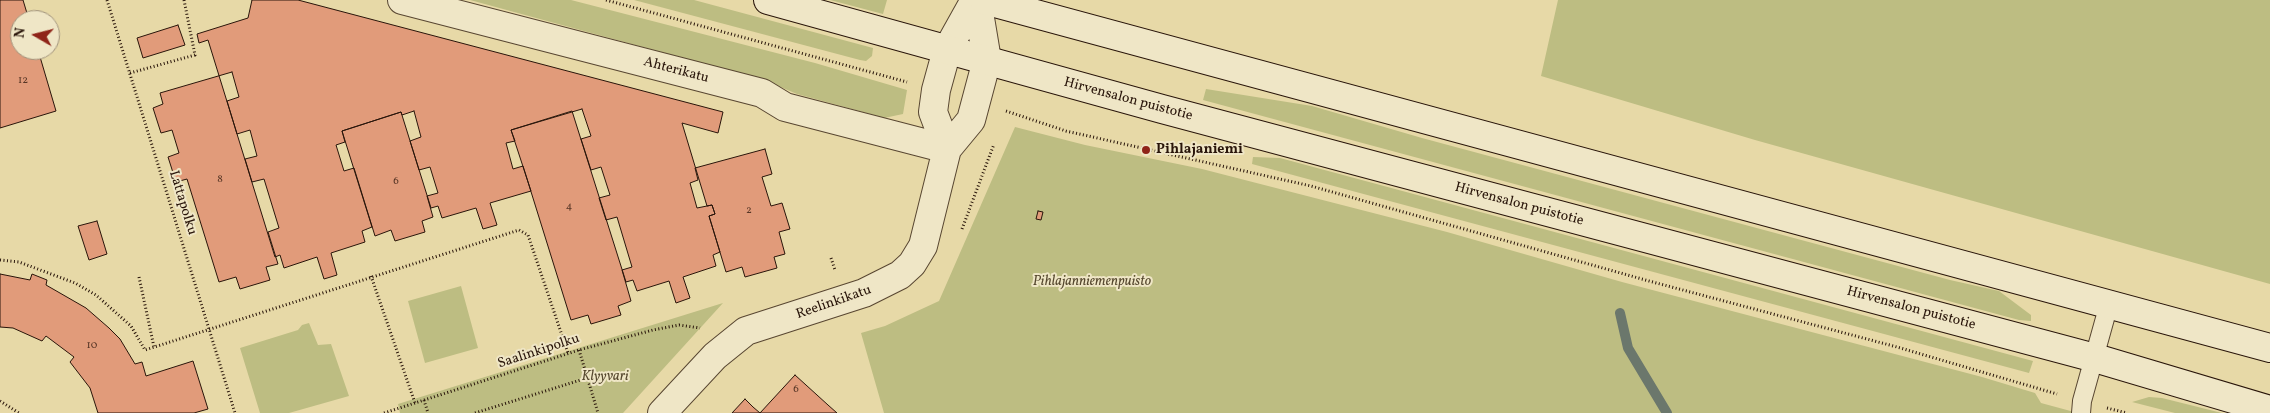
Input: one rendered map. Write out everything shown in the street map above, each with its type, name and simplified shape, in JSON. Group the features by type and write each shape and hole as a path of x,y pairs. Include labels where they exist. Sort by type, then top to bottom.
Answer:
{"main road":[{"name":"Ahterikatu","path":"402,0 762,93 785,107 947,148"},
{"name":"Hirvensalon puistotie","path":"768,0 947,50 2095,358 2270,410"},
{"name":"Reelinkikatu","path":"947,148 933,112 936,90 947,50 976,0"},
{"name":"Reelinkikatu","path":"662,413 714,356 746,331 864,293 900,275 912,264 923,246 947,148 971,120 987,60 976,0"},
{"path":"984,0 2270,348"}],"lane":[{"path":"2082,407 2109,304"}],"path":[{"name":"Lattapolku","path":"107,0 235,413"},
{"path":"130,73 195,55 184,0"},
{"path":"606,0 913,84"},
{"path":"1006,111 1066,131 1311,186 1649,281 1897,347 2082,407"},
{"path":"0,260 19,262 76,283 96,296 131,326 146,350 371,276 519,230 528,235 568,354"},
{"path":"831,258 836,276"},
{"path":"371,276 415,403"},
{"path":"139,277 154,347"},
{"name":"Saalinkipolku","path":"384,413 579,350 678,325 704,329"},
{"path":"579,350 598,413"},
{"path":"475,413 587,378"},
{"path":"424,400 428,413"},
{"path":"0,401 19,413"}],"green space":[{"path":"470,0 571,0 815,63 907,90 903,114 884,118 797,94 764,80"},
{"path":"634,0 694,0 873,48 872,56 866,61 860,60"},
{"path":"830,0 887,0 883,14"},
{"path":"1558,0 2270,0 2270,284 1755,140 1541,76"},
{"path":"1206,89 1312,106 1422,138 1950,280 1999,291 2031,315 2031,321 2019,320 1203,100"},
{"name":"Pihlajanniemenpuisto","path":"1015,127 1085,145 1202,169 1447,232 1622,282 1982,377 2035,393 2041,403 2078,413 884,413 861,333 885,326 939,301"},
{"path":"1253,157 1280,158 2033,361 2029,373 1252,164"},
{"path":"461,286 478,348 425,363 408,301"},
{"name":"Klyyvari","path":"723,303 623,413 400,413 398,404"},
{"path":"309,323 318,345 331,344 349,396 289,413 260,413 240,348 298,330 302,325"},
{"path":"2149,397 2162,398 2222,413 2175,413 2132,402"}],"building":[{"path":"0,0 23,0 26,10 10,10 10,60 41,60 56,111 0,128"},
{"path":"252,0 298,0 723,112 718,133 682,123 707,206 712,205 715,214 709,216 720,252 713,255 716,266 683,277 690,298 676,303 669,281 637,291 633,280 626,282 572,111 511,130 531,191 490,203 497,225 483,229 476,208 442,218 438,206 431,208 401,112 342,131 372,227 362,231 365,242 331,253 337,275 324,279 317,257 284,268 280,255 275,257 208,40 199,43 197,34 248,18"},
{"path":"178,25 185,45 143,58 137,38"},
{"path":"232,72 239,97 227,101 237,134 250,130 257,156 245,159 252,182 264,179 279,228 268,232 278,264 266,267 270,280 240,289 236,277 219,282 187,179 176,182 168,157 179,153 172,130 161,133 153,108 163,104 160,93"},
{"path":"582,109 591,136 581,139 591,170 601,167 610,195 599,198 606,220 617,217 632,267 622,270 631,301 618,306 621,315 591,324 588,315 571,320 523,166 513,169 506,143 515,141 511,130"},
{"path":"414,111 421,137 410,141 419,170 430,167 438,193 427,196 433,217 422,221 425,232 395,241 391,230 375,236 354,168 344,171 336,145 345,142 342,131 401,112 402,115"},
{"path":"765,149 772,174 762,177 771,206 782,203 790,229 779,232 785,254 774,257 777,268 745,277 742,267 726,272 709,216 715,214 712,205 697,208 690,183 698,180 695,168"},
{"path":"1038,211 1043,212 1041,220 1036,219"},
{"path":"97,221 107,254 89,260 78,226"},
{"path":"0,274 30,280 32,274 47,280 46,285 86,308 109,328 120,339 135,364 142,362 146,376 193,361 208,409 194,413 98,413 90,388 70,362 74,357 46,336 42,341 13,328 0,327"},
{"path":"795,375 828,405 837,413 760,413"},
{"path":"745,399 753,407 760,413 732,413"}],"waterway":[{"path":"1620,313 1628,348 1667,413"}],"place":[{"name":"Pihlajaniemi","path":"1146,150"}]}
